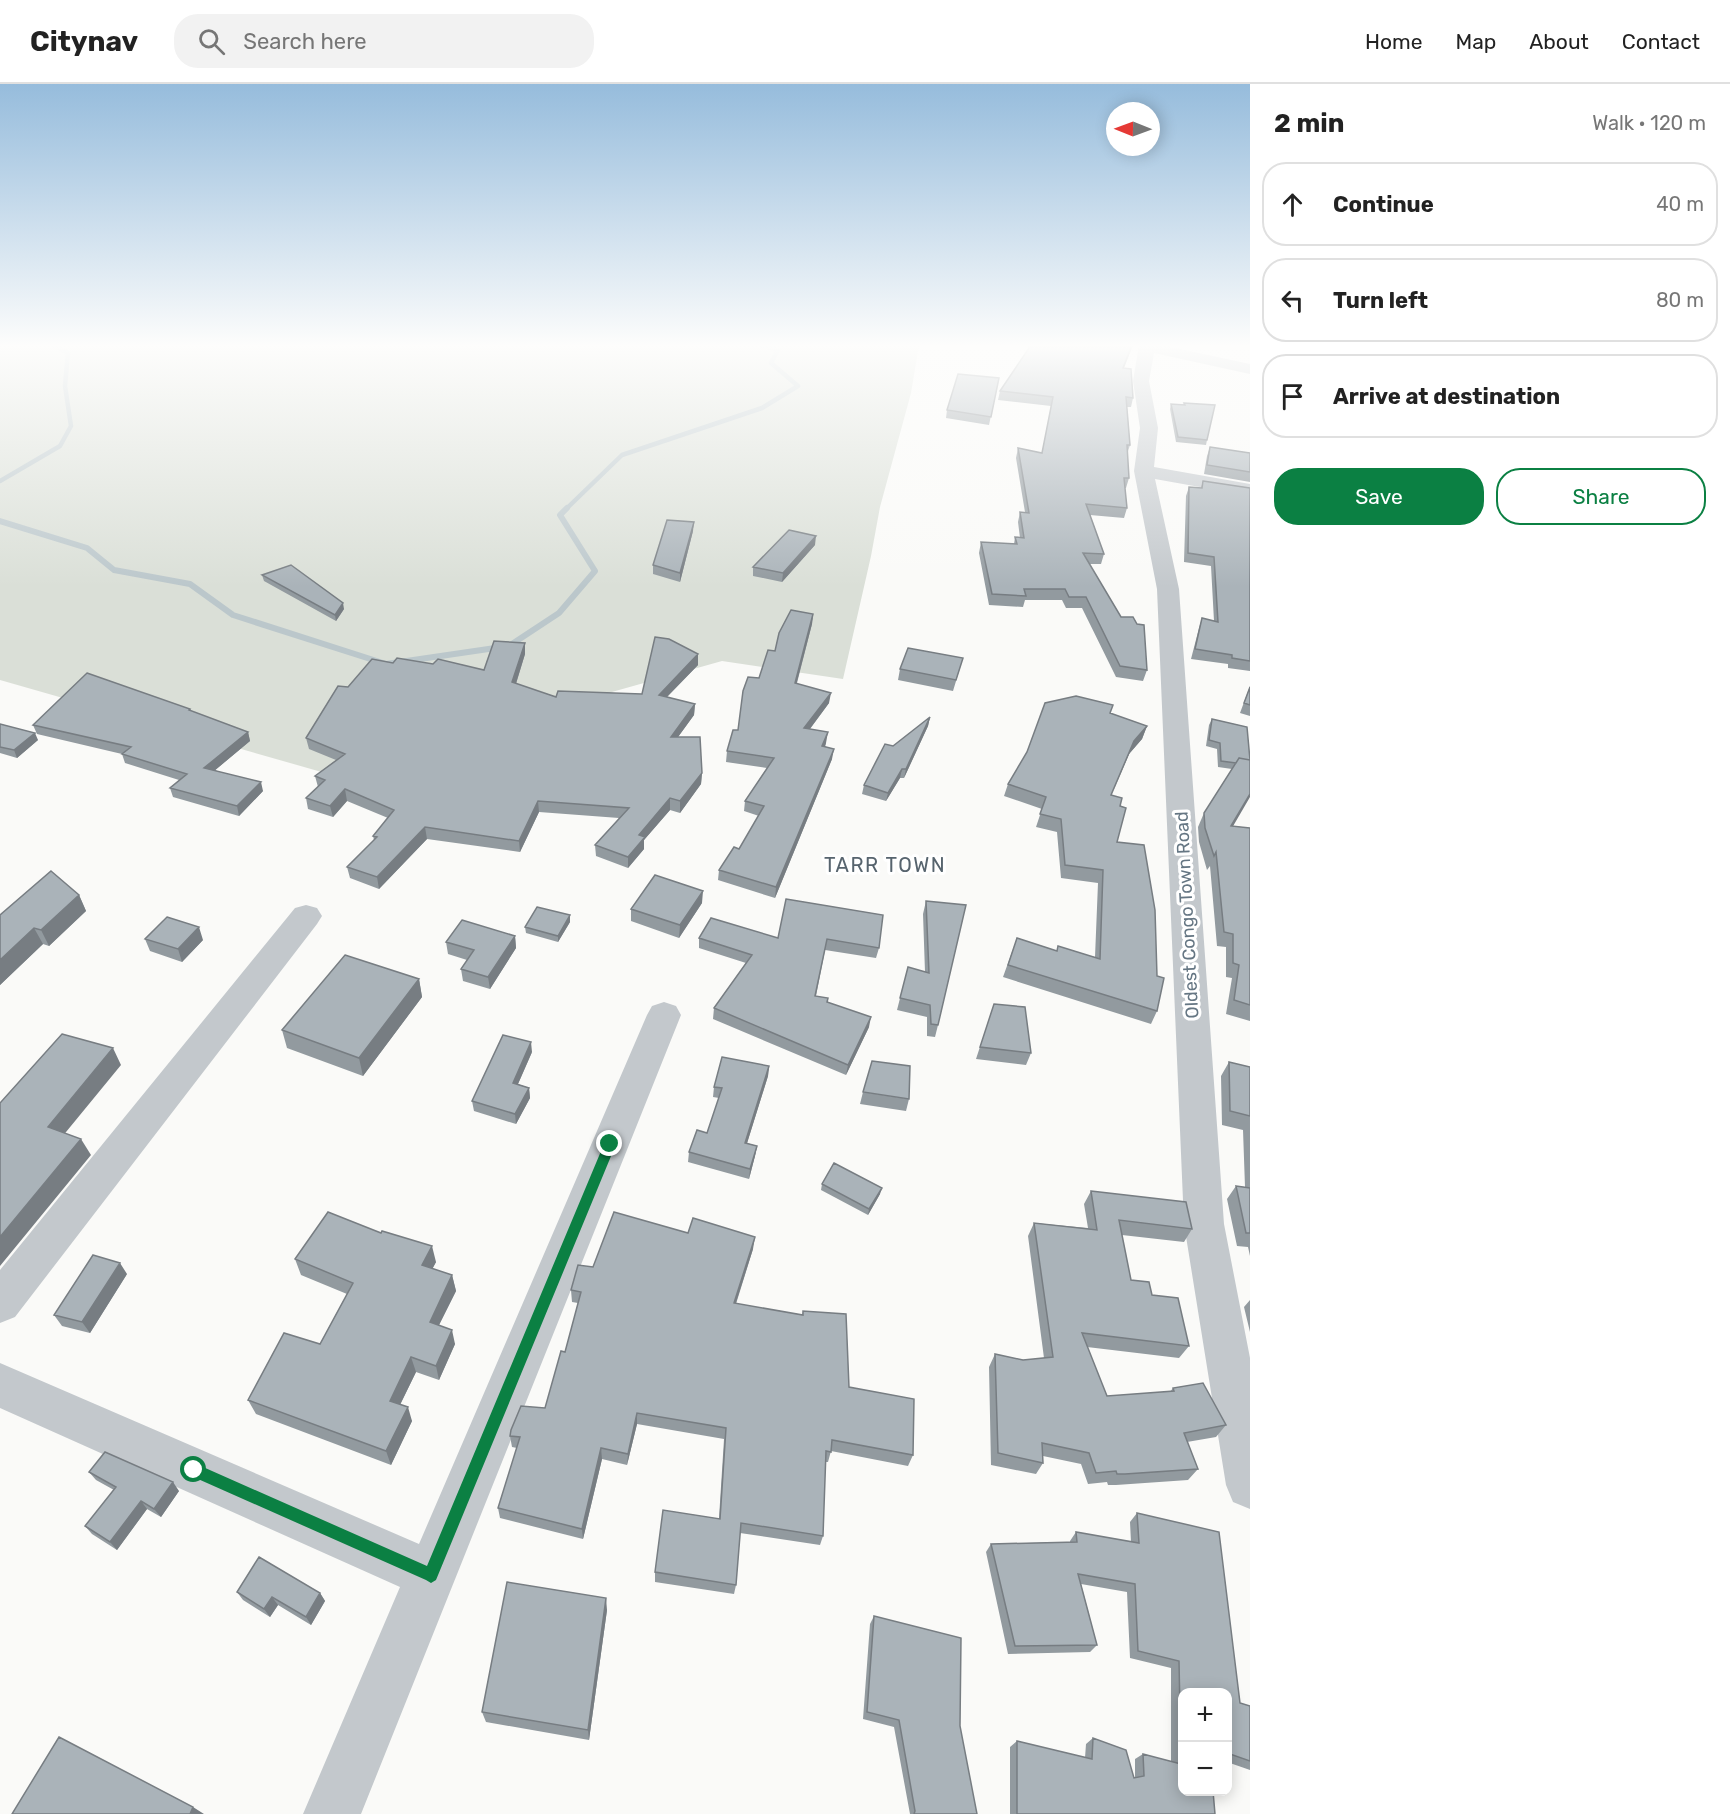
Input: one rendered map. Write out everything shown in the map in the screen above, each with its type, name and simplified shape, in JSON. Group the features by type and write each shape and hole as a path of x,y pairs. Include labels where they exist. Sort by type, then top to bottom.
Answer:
{"street":[{"name":"Oldest Congo Town Road","path":"1149,426 1144,471 1168,589 1204,1224 1250,1485"},
{"path":"1144,471 1250,490"},
{"path":"0,1303 306,916"},
{"path":"332,1814 664,1015"},
{"path":"0,1385 431,1575"}],"shaded area":[{"path":"0,426 902,426 880,507 843,679 722,661 325,773 0,680"}],"building":[{"path":"1047,426 1128,426 1129,478 1124,478 1127,508 1086,504 1104,554 1083,553 1121,617 1133,617 1137,624 1144,625 1147,670 1120,666 1086,597 1069,597 1065,589 1024,589 1026,596 992,594 981,542 1017,544 1015,537 1024,538 1020,512 1029,513 1018,448 1042,453"},
{"path":"1176,426 1210,426 1207,440 1178,437"},
{"path":"1210,447 1250,453 1250,472 1207,465"},
{"path":"1203,481 1250,488 1250,661 1232,658 1232,655 1195,649 1202,618 1218,622 1214,557 1188,553 1189,487 1202,488"},
{"path":"667,520 694,522 680,573 653,565"},
{"path":"789,530 816,536 783,573 753,567"},
{"path":"291,565 343,603 335,615 262,575"},
{"path":"791,610 813,614 795,683 831,693 804,728 828,732 822,746 834,749 776,887 719,870 734,847 739,849 764,806 745,801 774,758 727,751 733,730 738,730 743,691 748,677 759,678 768,650 775,651 779,633"},
{"path":"655,637 669,639 698,654 659,695 695,704 671,737 700,737 702,773 680,801 670,798 639,835 645,837 628,857 595,845 629,808 538,801 519,841 425,827 377,877 347,867 377,837 373,836 394,810 345,789 330,806 306,798 325,780 315,776 345,754 306,738 338,686 348,687 372,659 393,663 397,658 433,664 438,659 484,670 494,641 525,643 512,682 556,697 558,691 642,694"},
{"path":"908,648 963,658 956,680 900,669"},
{"path":"87,673 248,732 204,768 261,782 237,806 170,788 187,774 122,754 131,747 33,725"},
{"path":"1250,687 1250,705 1244,703"},
{"path":"1076,696 1113,705 1110,713 1147,726 1134,741 1111,795 1122,798 1120,806 1126,808 1117,842 1144,845 1155,910 1157,976 1164,978 1157,1011 1008,965 1017,938 1057,951 1058,946 1100,959 1103,870 1065,865 1061,819 1040,814 1046,797 1008,784 1027,752 1045,703"},
{"path":"930,717 906,769 902,769 888,793 864,785 885,744 893,746"},
{"path":"1212,719 1247,727 1250,760 1239,758 1236,763 1221,761 1220,743 1209,740"},
{"path":"0,724 35,733 14,750 0,747"},
{"path":"1239,758 1250,760 1250,794 1231,826 1250,828 1250,1005 1234,1000 1239,965 1233,963 1233,934 1224,932 1216,852 1214,856 1205,828 1204,813"},
{"path":"51,871 79,895 41,930 34,928 0,960 0,915"},
{"path":"655,875 703,891 680,925 631,909"},
{"path":"786,899 883,915 879,948 827,939 815,996 828,998 827,1002 871,1017 848,1065 714,1008 752,955 699,938 711,918 778,938"},
{"path":"926,901 966,905 938,1025 931,1024 930,1005 900,998 908,967 929,973"},
{"path":"537,907 570,915 558,936 525,927"},
{"path":"167,917 199,927 178,949 145,939"},
{"path":"462,920 515,936 488,977 461,969 474,950 446,942"},
{"path":"345,955 419,979 359,1058 282,1030"},
{"path":"994,1004 1025,1007 1031,1053 980,1047"},
{"path":"62,1034 113,1048 48,1127 81,1139 0,1237 0,1103"},
{"path":"503,1035 531,1042 513,1083 529,1088 515,1114 472,1101"},
{"path":"722,1057 769,1066 745,1143 757,1146 750,1169 689,1152 697,1130 707,1133 722,1088 714,1087"},
{"path":"872,1061 910,1066 909,1099 863,1092"},
{"path":"1229,1062 1250,1067 1250,1116 1230,1111"},
{"path":"834,1163 882,1188 869,1209 822,1184"},
{"path":"1236,1186 1250,1188 1250,1233 1246,1233"},
{"path":"1091,1191 1186,1202 1192,1229 1119,1220 1131,1280 1149,1282 1152,1295 1178,1298 1189,1346 1082,1333 1107,1396 1174,1391 1173,1388 1203,1383 1226,1425 1184,1433 1198,1469 1125,1474 1117,1474 1116,1471 1096,1473 1089,1453 1042,1443 1043,1463 998,1453 995,1354 1023,1360 1053,1357 1034,1223 1097,1230"},
{"path":"328,1212 381,1233 382,1231 432,1246 422,1265 452,1275 430,1322 452,1330 436,1366 411,1357 390,1401 408,1407 386,1451 248,1400 284,1333 320,1344 353,1283 295,1259"},
{"path":"614,1212 688,1233 693,1218 755,1237 734,1303 803,1315 803,1311 846,1314 849,1387 914,1399 913,1455 832,1440 831,1452 826,1451 823,1536 741,1523 736,1585 655,1572 663,1510 720,1519 726,1428 637,1413 628,1454 601,1448 582,1529 498,1508 520,1437 510,1436 511,1430 521,1406 545,1408 561,1351 565,1352 581,1292 571,1290 578,1265 593,1267"},
{"path":"93,1255 120,1263 82,1322 54,1315"},
{"path":"105,1452 173,1482 154,1509 141,1501 110,1542 85,1526 116,1487 89,1472"},
{"path":"1137,1513 1219,1532 1240,1703 1250,1706 1250,1761 1232,1755 1232,1688 1180,1688 1179,1661 1138,1651 1135,1584 1078,1574 1097,1645 1015,1646 991,1544 1077,1542 1076,1532 1139,1543"},
{"path":"259,1557 320,1593 306,1617 272,1597 264,1609 237,1592"},
{"path":"507,1582 606,1598 588,1730 482,1712"},
{"path":"874,1616 961,1638 960,1726 977,1814 914,1814 899,1720 867,1712"},
{"path":"59,1737 193,1807 190,1814 12,1814"},
{"path":"1093,1738 1126,1750 1134,1778 1144,1776 1143,1754 1178,1763 1178,1796 1213,1796 1215,1814 1017,1814 1017,1741 1092,1759"}],"waterway":[{"path":"0,481 60,446 71,426"},
{"path":"565,510 622,455 709,426"},
{"path":"0,521 87,548 114,570 190,584 233,615 386,664 509,646 559,613 595,571 560,515 565,510"}],"district":[{"name":"TARR TOWN","path":"885,865"}],"route":[{"path":"194,1470 431,1575 610,1144"}]}
